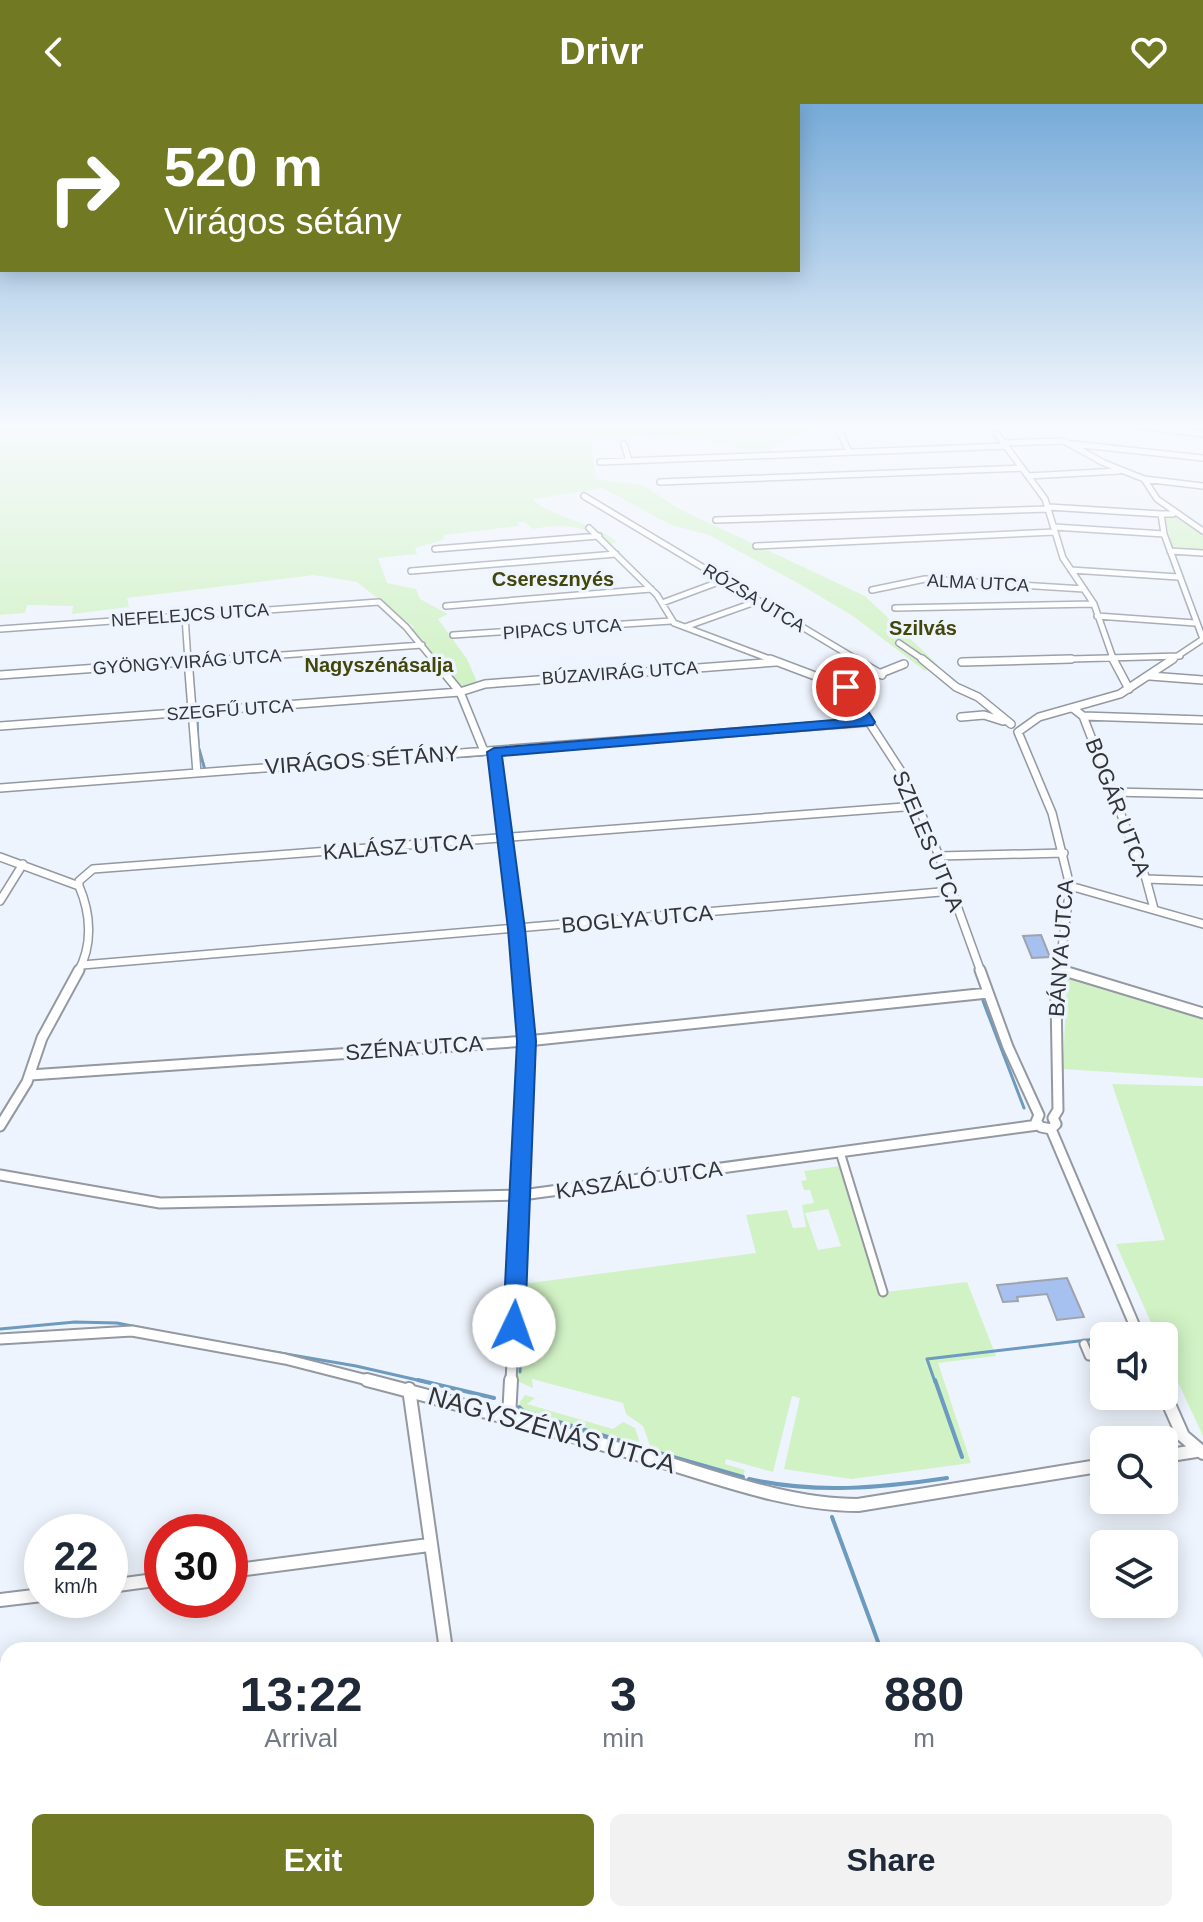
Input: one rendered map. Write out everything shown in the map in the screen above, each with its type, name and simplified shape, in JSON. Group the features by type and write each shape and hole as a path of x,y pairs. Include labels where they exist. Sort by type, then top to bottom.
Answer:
{"street":[{"name":"RÓZSA UTCA","path":"605,509 882,675"},
{"path":"716,520 1026,509"},
{"path":"1049,509 1071,570 1094,604 1113,659 1129,689"},
{"path":"1065,509 1174,514"},
{"path":"1168,509 1203,531"},
{"path":"899,643 940,671 956,687 978,697 1019,734 1035,719 1129,689 1203,639 1178,577 1161,514"},
{"path":"589,528 651,589 671,621 684,627 846,687 904,664"},
{"path":"756,546 1055,530 1164,534"},
{"path":"435,549 599,536"},
{"path":"1170,551 1203,553"},
{"path":"411,571 616,554"},
{"path":"1071,570 1178,577"},
{"name":"ALMA UTCA","path":"872,590 925,579 1084,589"},
{"path":"662,603 724,580"},
{"path":"446,606 651,589"},
{"path":"684,627 758,601"},
{"name":"NEFELEJCS UTCA","path":"0,629 379,602 422,645"},
{"path":"895,608 1094,604"},
{"path":"185,616 197,773"},
{"path":"1097,616 1195,623"},
{"name":"PIPACS UTCA","path":"453,635 671,621"},
{"path":"422,645 460,692 484,751"},
{"name":"GYÖNGYVIRÁG UTCA","path":"0,675 422,645"},
{"path":"962,662 1181,656"},
{"name":"BÚZAVIRÁG UTCA","path":"460,692 485,684 782,661"},
{"path":"1150,676 1203,680"},
{"name":"SZELES UTCA","path":"846,687 906,779 939,856 1038,1120"},
{"name":"SZEGFŰ UTCA","path":"0,726 460,692"},
{"name":"BOGÁR UTCA","path":"1074,709 1083,716 1146,879 1154,909"},
{"path":"961,717 984,715 1011,724"},
{"path":"1083,716 1203,720"},
{"name":"VIRÁGOS SÉTÁNY","path":"0,788 868,722"},
{"name":"BÁNYA UTCA","path":"1019,734 1052,813 1070,886 1056,1015 1058,1101 1053,1118"},
{"path":"494,752 517,929 527,1041 509,1417"},
{"path":"1112,792 1203,794"},
{"name":"KALÁSZ UTCA","path":"79,886 79,881 93,869 917,806"},
{"path":"939,856 1064,853"},
{"path":"0,857 79,886 88,907 89,935 82,965 47,1027 30,1075 0,1126"},
{"path":"0,901 23,864"},
{"path":"1146,879 1203,881"},
{"path":"1070,886 1203,924"},
{"name":"BOGLYA UTCA","path":"82,965 952,891"},
{"path":"1060,970 1203,1013"},
{"name":"SZÉNA UTCA","path":"30,1075 527,1041 988,993"},
{"path":"1038,1120 1053,1118 1056,1124 1051,1129"},
{"path":"1038,1120 1051,1129 1133,1322"},
{"name":"KASZÁLÓ UTCA","path":"0,1175 160,1203 522,1195 840,1152 1038,1120"},
{"path":"840,1152 883,1292"},
{"name":"NAGYSZÉNÁS UTCA","path":"0,1339 132,1331 285,1359 409,1389 746,1486 834,1505 858,1505 1090,1467"},
{"path":"1084,1344 1090,1356"},
{"path":"409,1389 445,1642"},
{"path":"1171,1410 1181,1432 1200,1452"},
{"path":"1178,1454 1200,1452"},
{"path":"248,1569 429,1545"},
{"path":"0,1600 24,1597"}],"green space":[{"path":"0,509 547,509 596,529 617,542 610,544 593,533 574,527 533,529 525,522 517,522 519,526 444,535 443,540 415,548 417,554 378,558 387,583 416,589 420,599 448,614 438,619 467,659 478,684 461,689 410,629 414,627 357,582 314,575 127,598 129,607 72,614 73,606 27,605 25,613 0,615"},
{"path":"641,509 679,509 865,596 938,665 925,671 853,616 796,582 709,535 671,525"},
{"path":"1164,516 1174,516 1203,535 1203,550 1172,546"},
{"path":"1067,977 1203,1017 1203,1078 1063,1069"},
{"path":"1112,1084 1203,1086 1203,1436 1178,1382 1178,1322 1151,1322 1116,1244 1165,1240"},
{"path":"840,1166 886,1292 967,1282 996,1356 938,1363 971,1463 851,1479 784,1469 800,1398 792,1396 773,1472 726,1459 725,1464 745,1470 742,1480 653,1454 643,1426 626,1414 623,1403 532,1379 533,1388 517,1381 514,1376 523,1284 756,1253 746,1215 787,1210 793,1228 806,1227 802,1205 814,1203 810,1190 804,1190 801,1181 807,1180 804,1171","holes":["828,1209 841,1246 818,1250 805,1213"]},
{"path":"525,1395 535,1398 527,1404 613,1429 623,1422 635,1428 640,1443 634,1448 524,1415 519,1403"}],"building":[{"path":"1041,935 1050,957 1032,958 1023,936"},
{"path":"1067,1278 1084,1317 1057,1320 1047,1294 1017,1297 1018,1301 1003,1302 997,1285"}],"waterway":[{"path":"197,717 198,745"},
{"path":"199,749 205,770"},
{"path":"499,754 510,826"},
{"path":"251,772 483,755"},
{"path":"512,842 520,915"},
{"path":"522,934 533,1023"},
{"path":"983,1001 1024,1108"},
{"path":"529,1184 533,1045"},
{"path":"520,1372 528,1218"},
{"path":"0,1329 75,1322 117,1323 187,1337"},
{"path":"198,1339 356,1366 426,1382"},
{"path":"935,1382 927,1359 1090,1340"},
{"path":"418,1380 494,1398"},
{"path":"935,1380 962,1457"},
{"path":"519,1407 523,1411 637,1446"},
{"path":"652,1451 743,1477"},
{"path":"749,1479 799,1487 848,1488 947,1478"},
{"path":"832,1517 878,1642"}],"district":[{"name":"Cseresznyés","path":"553,579"},
{"name":"Szilvás","path":"923,628"},
{"name":"Nagyszénásalja","path":"379,665"}],"route":[{"path":"514,1326 527,1041 517,929 494,752 868,722 846,687"}]}
